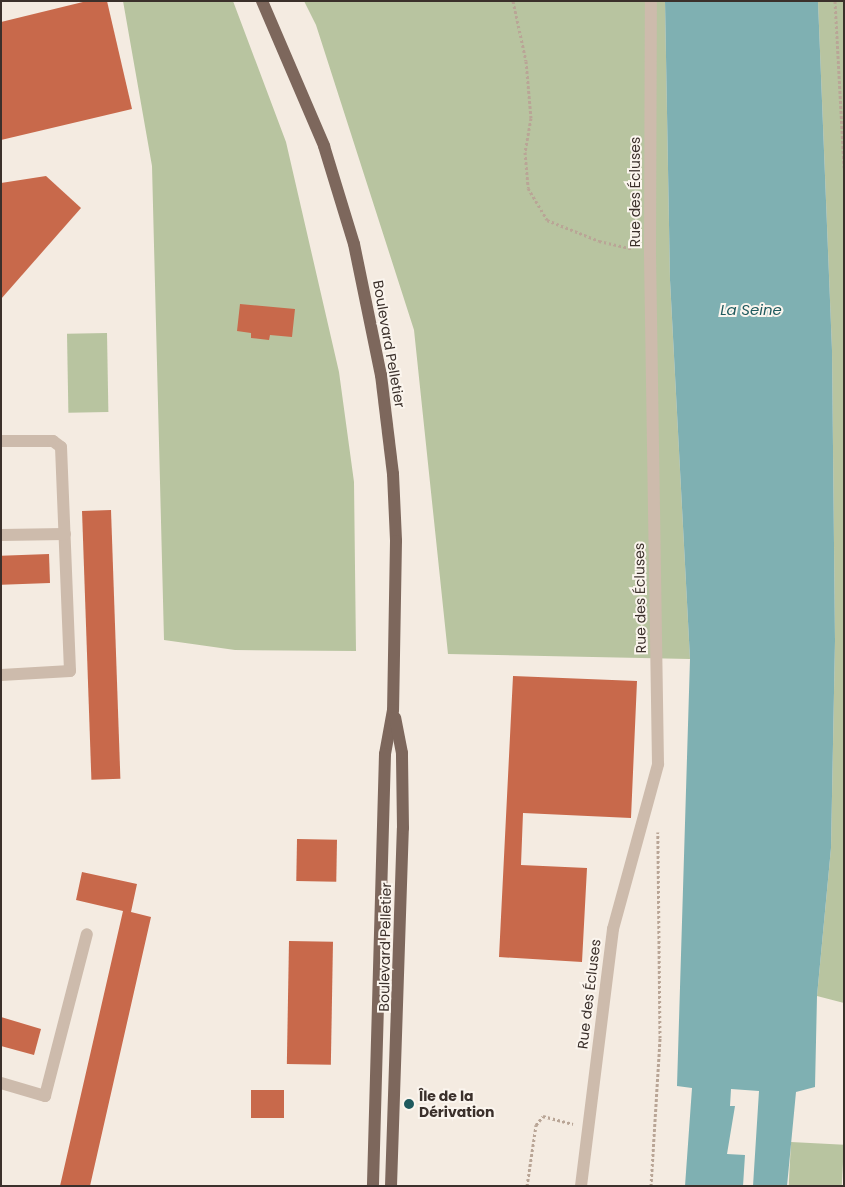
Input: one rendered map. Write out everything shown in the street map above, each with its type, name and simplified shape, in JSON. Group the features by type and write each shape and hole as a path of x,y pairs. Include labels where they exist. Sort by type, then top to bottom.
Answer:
{"main road":[{"name":"Boulevard Pelletier","path":"262,1 324,146 354,244 372,323 393,474 396,541 393,710 385,754 373,1186"},
{"name":"Boulevard Pelletier","path":"391,1186 403,828 402,753 393,710"}],"street":[{"name":"Rue des Écluses","path":"581,1186 613,929 658,764 650,253 651,1"},
{"path":"1,442 53,441 61,447 70,671 1,675"},
{"path":"1,536 65,534"},
{"path":"1,1083 45,1096 86,934"}],"path":[{"path":"513,1 525,52 531,118 525,152 528,188 547,220 598,240 650,253"},
{"path":"835,1 844,168"},
{"path":"651,1186 660,1038 658,822"},
{"path":"527,1186 536,1125 543,1116 587,1128"}],"green space":[{"path":"123,1 233,1 286,142 339,372 354,482 356,651 235,650 164,640 152,166"},
{"path":"304,1 665,1 670,280 690,659 448,654 414,330 316,25"},
{"path":"818,1 844,1 844,1003 817,996 831,848 835,641 832,350"},
{"path":"107,333 108,412 68,413 67,334"},
{"path":"791,1142 844,1145 842,1186 789,1186"}],"water":[{"name":"La Seine","path":"665,1 818,1 832,350 835,641 831,848 817,996 815,1087 796,1092 787,1186 753,1186 759,1091 731,1089 730,1106 735,1106 727,1154 745,1155 743,1186 685,1186 692,1088 677,1086 690,659 670,280"}],"building":[{"path":"87,1 107,1 132,109 1,140 1,22"},
{"path":"46,176 81,208 1,299 1,183"},
{"path":"240,304 295,309 292,337 270,335 269,340 251,338 251,333 237,331"},
{"path":"111,510 120,779 91,780 82,511"},
{"path":"49,554 50,583 2,585 1,556"},
{"path":"513,676 637,681 631,818 523,813 521,865 587,868 582,962 499,957"},
{"path":"297,839 337,840 336,882 296,881"},
{"path":"82,872 137,884 131,912 151,917 90,1186 60,1186 123,911 76,900"},
{"path":"289,941 333,942 331,1065 287,1064"},
{"path":"1,1017 41,1029 34,1055 1,1046"},
{"path":"251,1090 284,1090 284,1118 251,1118"}],"place":[{"name":"Île de la Dérivation","path":"409,1104"}]}
